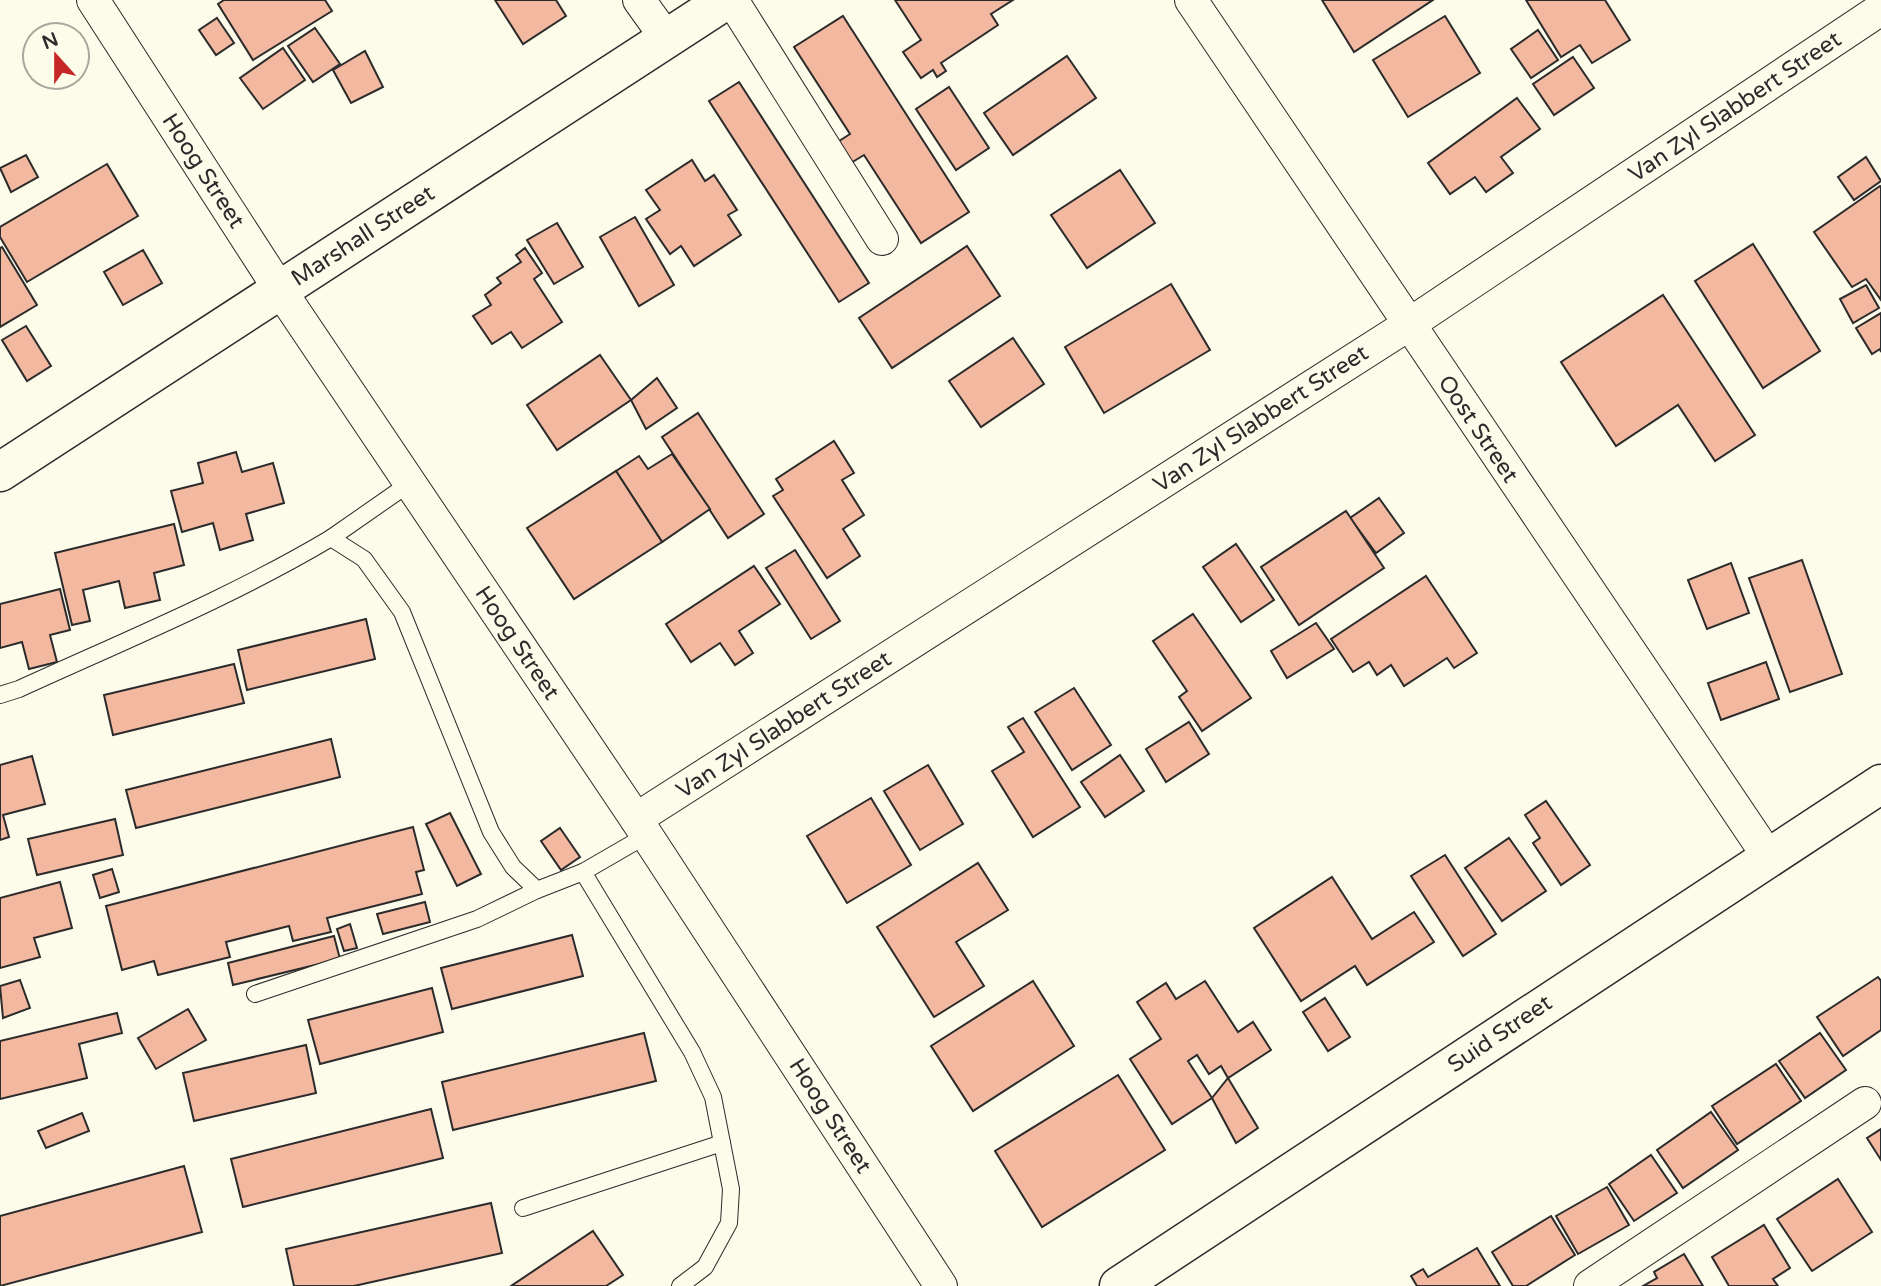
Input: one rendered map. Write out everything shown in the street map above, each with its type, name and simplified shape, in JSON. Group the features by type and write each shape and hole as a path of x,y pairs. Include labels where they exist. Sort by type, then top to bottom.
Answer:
{"street":[{"name":"Hoog Street","path":"93,0 280,290 642,827 942,1286"},
{"path":"639,0 667,39"},
{"name":"Marshall Street","path":"0,472 726,0"},
{"path":"732,0 882,240"},
{"name":"Oost Street","path":"1191,0 1768,856"},
{"name":"Van Zyl Slabbert Street","path":"642,827 1408,325 1881,9"},
{"name":"Suid Street","path":"1119,1286 1881,784"},
{"path":"1590,1286 1865,1103"}],"lane":[{"path":"0,695 19,689 293,560 331,538 410,483"},
{"path":"331,538 365,559 402,612 491,832 513,867 537,890"},
{"path":"255,994 477,919 537,890 583,873 642,827"},
{"path":"583,873 692,1052 713,1097 731,1189 729,1223 705,1267 680,1286"},
{"path":"523,1208 722,1143"}],"building":[{"path":"224,0 325,0 332,11 253,60 218,4"},
{"path":"495,0 556,0 566,16 523,44"},
{"path":"895,0 1013,0 991,14 998,25 941,63 946,71 937,77 933,70 921,78 903,52 921,40"},
{"path":"1322,0 1433,0 1354,52"},
{"path":"1526,0 1605,0 1630,40 1592,63 1580,45 1561,57"},
{"path":"843,16 969,212 921,243 864,155 846,166 833,145 850,134 794,47"},
{"path":"1445,16 1480,73 1408,117 1373,60"},
{"path":"217,18 234,43 216,55 199,30"},
{"path":"315,28 340,64 313,82 288,46"},
{"path":"1538,30 1558,60 1531,78 1511,49"},
{"path":"283,48 305,80 263,109 240,78"},
{"path":"365,51 383,87 351,103 333,70"},
{"path":"1067,56 1096,98 1013,155 984,113"},
{"path":"1573,57 1594,88 1554,115 1533,84"},
{"path":"739,82 869,283 839,302 709,101"},
{"path":"949,87 989,148 956,170 916,109"},
{"path":"1517,98 1540,129 1501,157 1513,173 1486,192 1475,177 1450,194 1428,163"},
{"path":"26,155 38,177 11,192 0,168"},
{"path":"1866,157 1881,181 1854,200 1838,177"},
{"path":"692,160 705,181 714,175 737,210 728,215 741,235 694,266 681,246 670,254 646,219 660,210 646,190"},
{"path":"107,164 138,216 27,282 0,237 0,227"},
{"path":"1120,170 1155,223 1087,268 1051,215"},
{"path":"1880,186 1881,300 1866,279 1852,287 1814,232"},
{"path":"635,217 674,285 639,306 600,237"},
{"path":"557,223 583,267 554,284 527,240"},
{"path":"1753,244 1820,351 1763,388 1695,281"},
{"path":"967,246 1000,296 892,368 859,318"},
{"path":"2,247 37,305 0,327 0,248"},
{"path":"525,248 542,273 534,279 562,322 522,348 511,332 492,344 473,316 491,305 485,295 501,283 497,278 521,262 516,255"},
{"path":"143,250 162,283 123,305 104,272"},
{"path":"1171,284 1210,350 1104,413 1065,347"},
{"path":"1866,285 1879,308 1853,323 1840,299"},
{"path":"1663,295 1755,435 1715,461 1678,405 1616,446 1561,362"},
{"path":"1881,313 1881,352 1880,349 1872,354 1856,328"},
{"path":"26,326 51,366 27,381 2,340"},
{"path":"1013,338 1044,384 981,427 949,381"},
{"path":"600,355 631,400 557,450 527,405"},
{"path":"657,378 677,408 646,429 631,400"},
{"path":"698,413 764,514 728,538 662,437"},
{"path":"834,441 854,473 842,480 864,515 843,529 860,556 827,578 773,496 783,490 776,479"},
{"path":"236,452 242,472 273,463 284,503 246,514 253,540 220,550 213,523 182,532 171,491 203,483 198,463"},
{"path":"672,454 710,509 662,542 616,471 639,456 648,469"},
{"path":"616,471 662,542 574,599 527,528"},
{"path":"1379,498 1404,533 1376,553 1350,518"},
{"path":"1346,511 1384,568 1299,625 1261,567"},
{"path":"174,524 184,565 154,573 160,600 125,608 119,581 83,590 90,621 72,625 55,553"},
{"path":"1236,544 1274,600 1241,622 1203,567"},
{"path":"795,550 840,621 811,639 766,568"},
{"path":"1802,560 1842,674 1790,692 1749,578"},
{"path":"1731,563 1749,613 1707,629 1688,580"},
{"path":"754,566 780,604 739,631 753,653 735,665 720,643 691,662 666,624"},
{"path":"1426,576 1477,653 1454,668 1447,658 1404,686 1391,665 1377,675 1369,662 1353,672 1331,639"},
{"path":"60,589 70,630 50,635 57,662 29,669 22,642 0,648 0,604"},
{"path":"1193,614 1251,698 1202,731 1179,697 1187,691 1153,641"},
{"path":"366,619 375,659 247,690 238,650"},
{"path":"1316,623 1334,649 1287,678 1271,651"},
{"path":"1766,662 1779,699 1721,720 1708,683"},
{"path":"234,664 244,703 113,735 104,695"},
{"path":"1074,688 1111,745 1072,770 1035,712"},
{"path":"1023,718 1080,807 1033,837 992,771 1024,752 1008,727"},
{"path":"1189,722 1209,754 1166,782 1146,749"},
{"path":"331,739 340,777 136,828 126,790"},
{"path":"1120,755 1144,791 1105,817 1081,782"},
{"path":"32,756 45,804 3,815 9,837 0,840 0,765"},
{"path":"928,765 963,824 920,850 884,791"},
{"path":"871,798 911,865 847,903 807,836"},
{"path":"1546,801 1590,865 1561,885 1533,843 1540,838 1525,815"},
{"path":"450,813 481,874 457,886 426,824"},
{"path":"115,819 123,855 37,875 28,839"},
{"path":"413,827 424,870 416,872 422,894 327,918 331,932 293,941 289,926 226,942 230,957 158,975 154,961 122,970 106,906"},
{"path":"560,828 580,857 561,870 541,841"},
{"path":"1509,838 1546,891 1502,921 1465,868"},
{"path":"1445,855 1496,934 1463,956 1411,876"},
{"path":"978,863 1008,910 956,942 984,986 934,1017 877,927"},
{"path":"112,869 119,892 100,898 93,875"},
{"path":"1332,877 1372,939 1414,912 1434,942 1367,985 1355,966 1301,1001 1254,928"},
{"path":"60,882 72,928 34,938 40,957 0,968 0,898"},
{"path":"425,902 430,922 383,934 377,914"},
{"path":"350,924 357,948 344,951 337,929"},
{"path":"572,935 583,976 452,1009 441,968"},
{"path":"334,936 340,959 233,985 228,963"},
{"path":"1878,977 1881,981 1881,1030 1843,1056 1817,1017"},
{"path":"20,980 30,1008 3,1018 0,986"},
{"path":"1033,981 1074,1046 973,1111 931,1046"},
{"path":"1205,981 1238,1032 1253,1022 1271,1050 1228,1078 1221,1066 1209,1074 1197,1055 1188,1061 1212,1098 1172,1124 1130,1059 1161,1039 1137,1002 1166,983 1176,999"},
{"path":"432,988 443,1032 320,1064 308,1020"},
{"path":"1325,998 1350,1037 1328,1051 1303,1012"},
{"path":"188,1009 206,1040 156,1069 138,1038"},
{"path":"117,1013 122,1033 79,1044 87,1078 0,1099 0,1041"},
{"path":"644,1033 656,1081 453,1130 442,1082"},
{"path":"1820,1033 1846,1070 1805,1098 1779,1061"},
{"path":"306,1045 316,1093 194,1121 183,1073"},
{"path":"1776,1064 1801,1101 1737,1144 1712,1106"},
{"path":"1118,1075 1165,1150 1042,1227 995,1151"},
{"path":"1228,1078 1258,1128 1236,1143 1212,1098"},
{"path":"431,1109 443,1158 243,1207 231,1159"},
{"path":"1711,1112 1738,1150 1683,1188 1657,1150"},
{"path":"82,1113 89,1131 46,1148 38,1131"},
{"path":"1881,1129 1881,1160 1867,1138"},
{"path":"1651,1155 1677,1193 1634,1221 1609,1184"},
{"path":"184,1166 202,1232 0,1286 0,1216"},
{"path":"1838,1179 1872,1232 1812,1271 1777,1219"},
{"path":"1607,1187 1629,1225 1578,1254 1556,1216"},
{"path":"491,1203 502,1253 354,1286 294,1286 286,1249"},
{"path":"1551,1216 1575,1255 1526,1286 1513,1286 1492,1252"},
{"path":"1764,1225 1790,1268 1773,1279 1778,1286 1729,1286 1712,1257"},
{"path":"593,1231 623,1275 606,1286 511,1286"},
{"path":"1477,1248 1500,1286 1417,1286 1411,1276 1423,1269 1428,1277"},
{"path":"1684,1254 1703,1286 1643,1286 1657,1278 1654,1272"}]}
